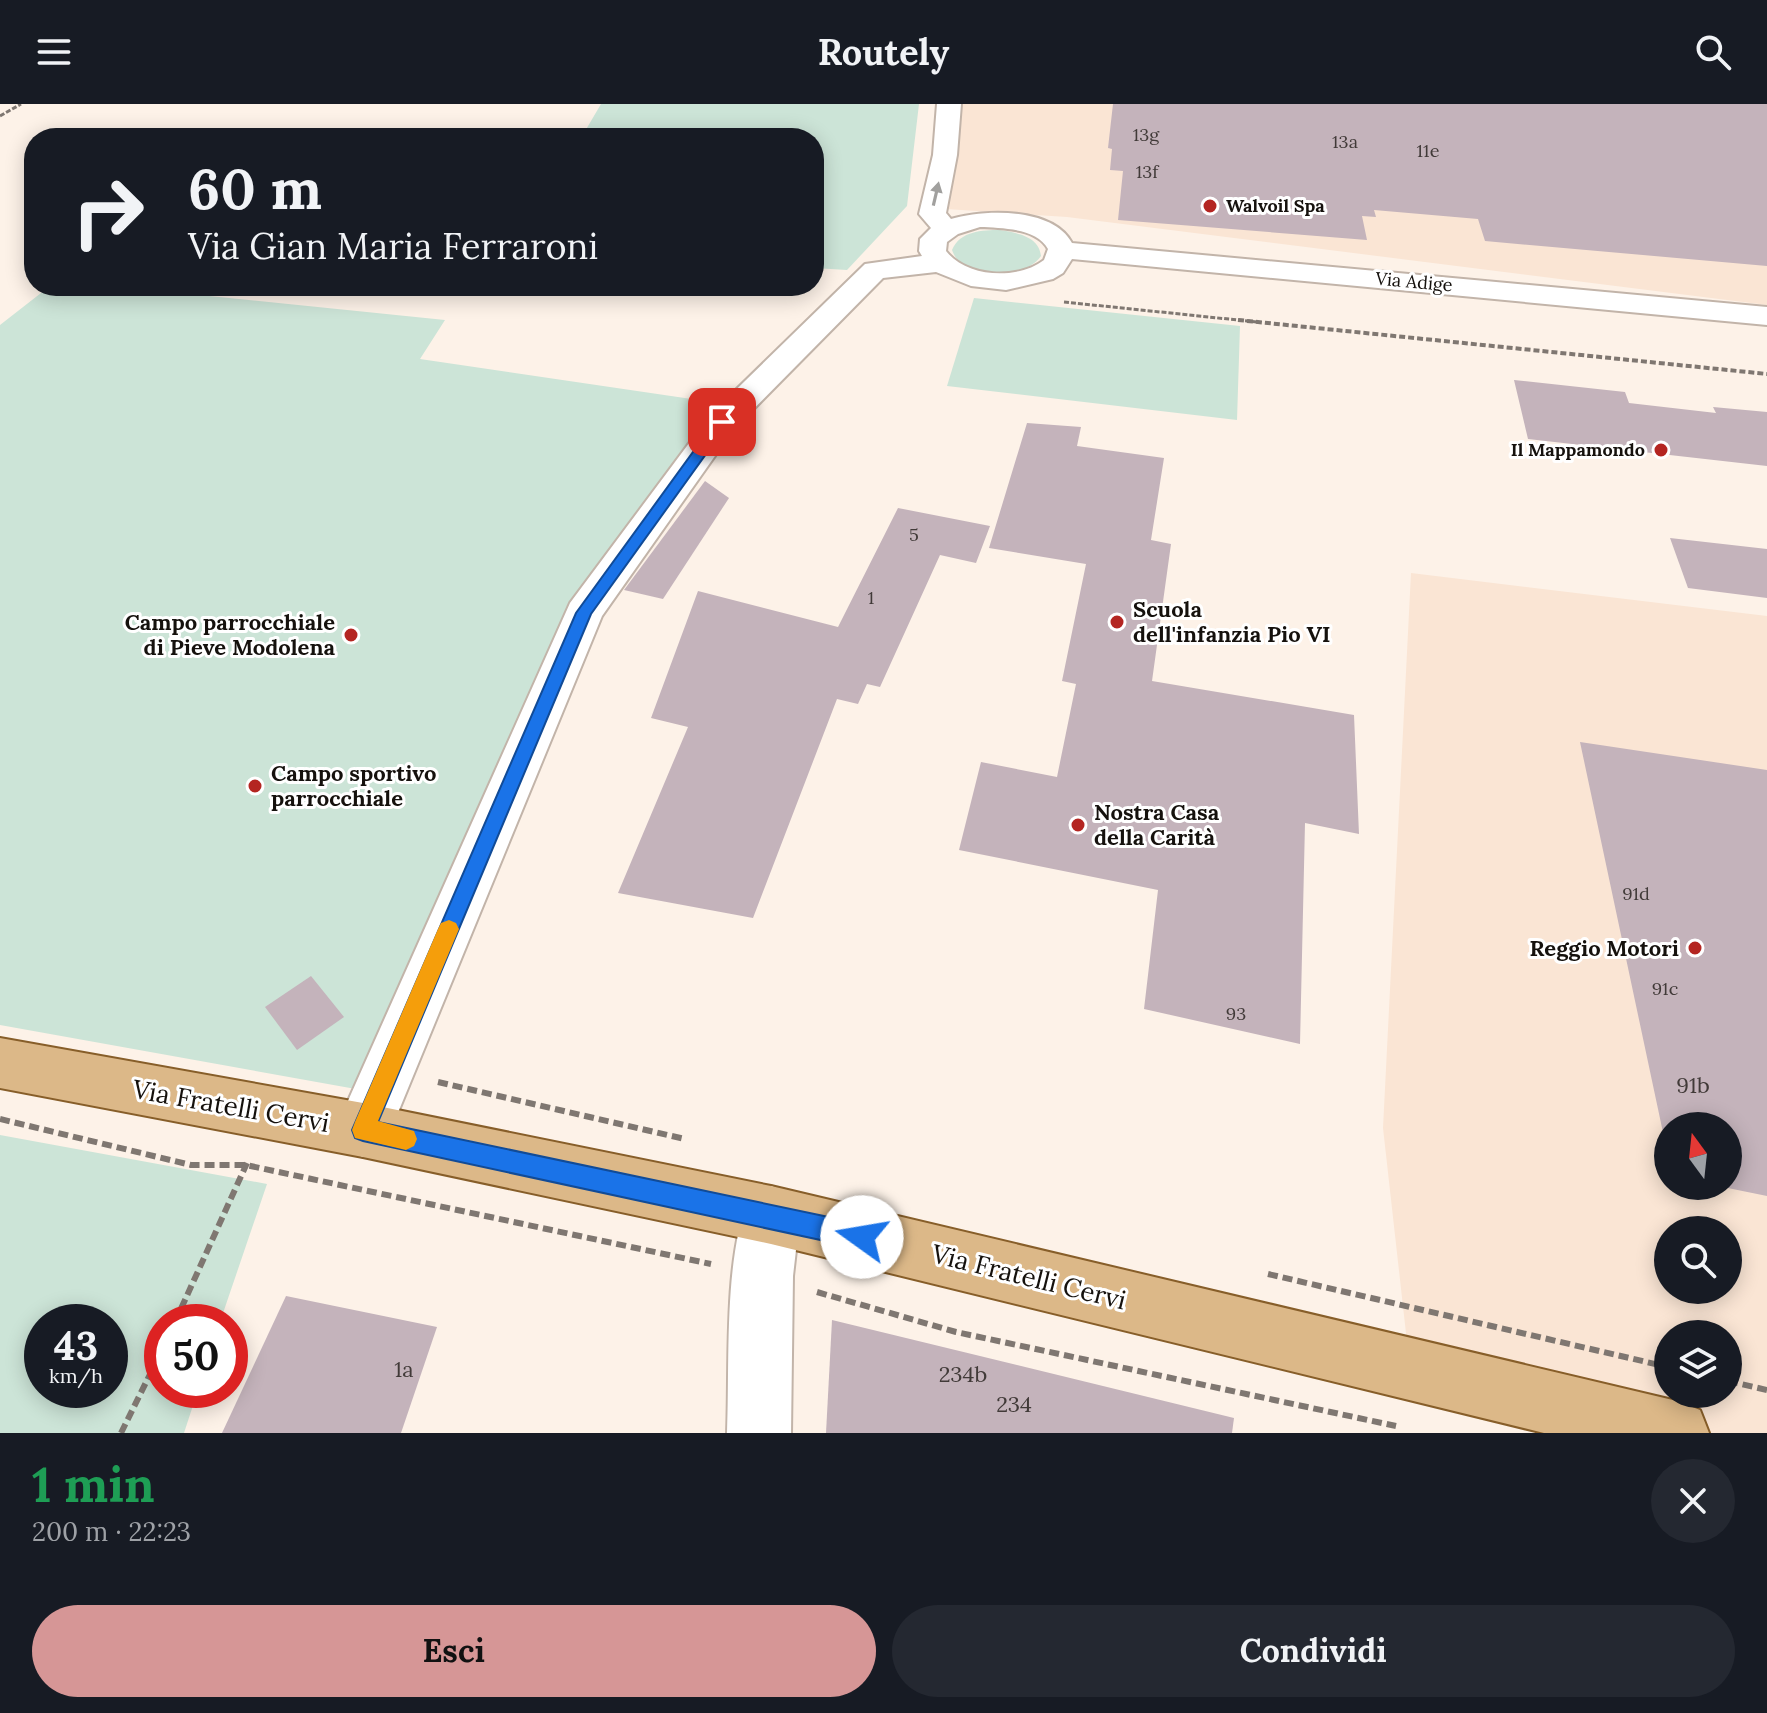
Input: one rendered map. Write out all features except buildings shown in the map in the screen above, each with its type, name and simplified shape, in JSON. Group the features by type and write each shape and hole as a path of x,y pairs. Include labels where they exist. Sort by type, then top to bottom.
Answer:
{"main road":[{"name":"Via Fratelli Cervi","path":"0,1063 363,1130 771,1215 1677,1433"}],"street":[{"path":"946,229 932,214 945,155 949,104"},
{"path":"979,219 1016,221 1046,231 1057,240 1061,250 1060,259 1053,268 1032,277 1005,282 967,277 939,263 931,245 946,229 979,219"},
{"name":"Via Adige","path":"1061,250 1767,316"},
{"path":"363,1130 584,613 722,422 875,270 939,263"},
{"path":"759,1433 763,1276 771,1215"}],"path":[{"path":"0,116 21,104"},
{"path":"1058,301 1767,374"},
{"path":"183,1304 269,1115"},
{"path":"1742,1384 1767,1390"},
{"path":"121,1433 144,1386"}],"shaded area":[{"path":"960,104 1767,104 1767,305 1067,217 946,209"},
{"path":"1411,573 1767,616 1767,1433 1677,1433 1410,1369 1383,1128"}],"green space":[{"path":"601,104 919,104 907,206 847,270 824,269 824,128 587,128"},
{"path":"1000,230 1032,240 1041,256 1021,270 994,274 968,268 952,250 966,235"},
{"name":"Campo sportivo parrocchiale","path":"37,296 209,296 445,320 420,359 739,406 584,613 378,1093 0,1025 0,325"},
{"path":"974,298 1240,326 1237,420 947,386"},
{"path":"0,1135 267,1184 226,1304 144,1304 144,1408 192,1408 184,1433 0,1433"}],"slow traffic":[{"path":"406,1139 363,1130 449,929"}],"place":[{"name":"Walvoil Spa","path":"1210,206"},
{"name":"Il Mappamondo","path":"1661,450"},
{"name":"Scuola dell'infanzia Pio VI","path":"1117,622"},
{"name":"Campo parrocchiale di Pieve Modolena","path":"351,635"},
{"name":"Campo sportivo parrocchiale","path":"255,786"},
{"name":"Nostra Casa della Carità","path":"1078,825"},
{"name":"Reggio Motori","path":"1695,948"}],"route":[{"path":"722,422 584,613 363,1130 771,1215 862,1237"}]}
